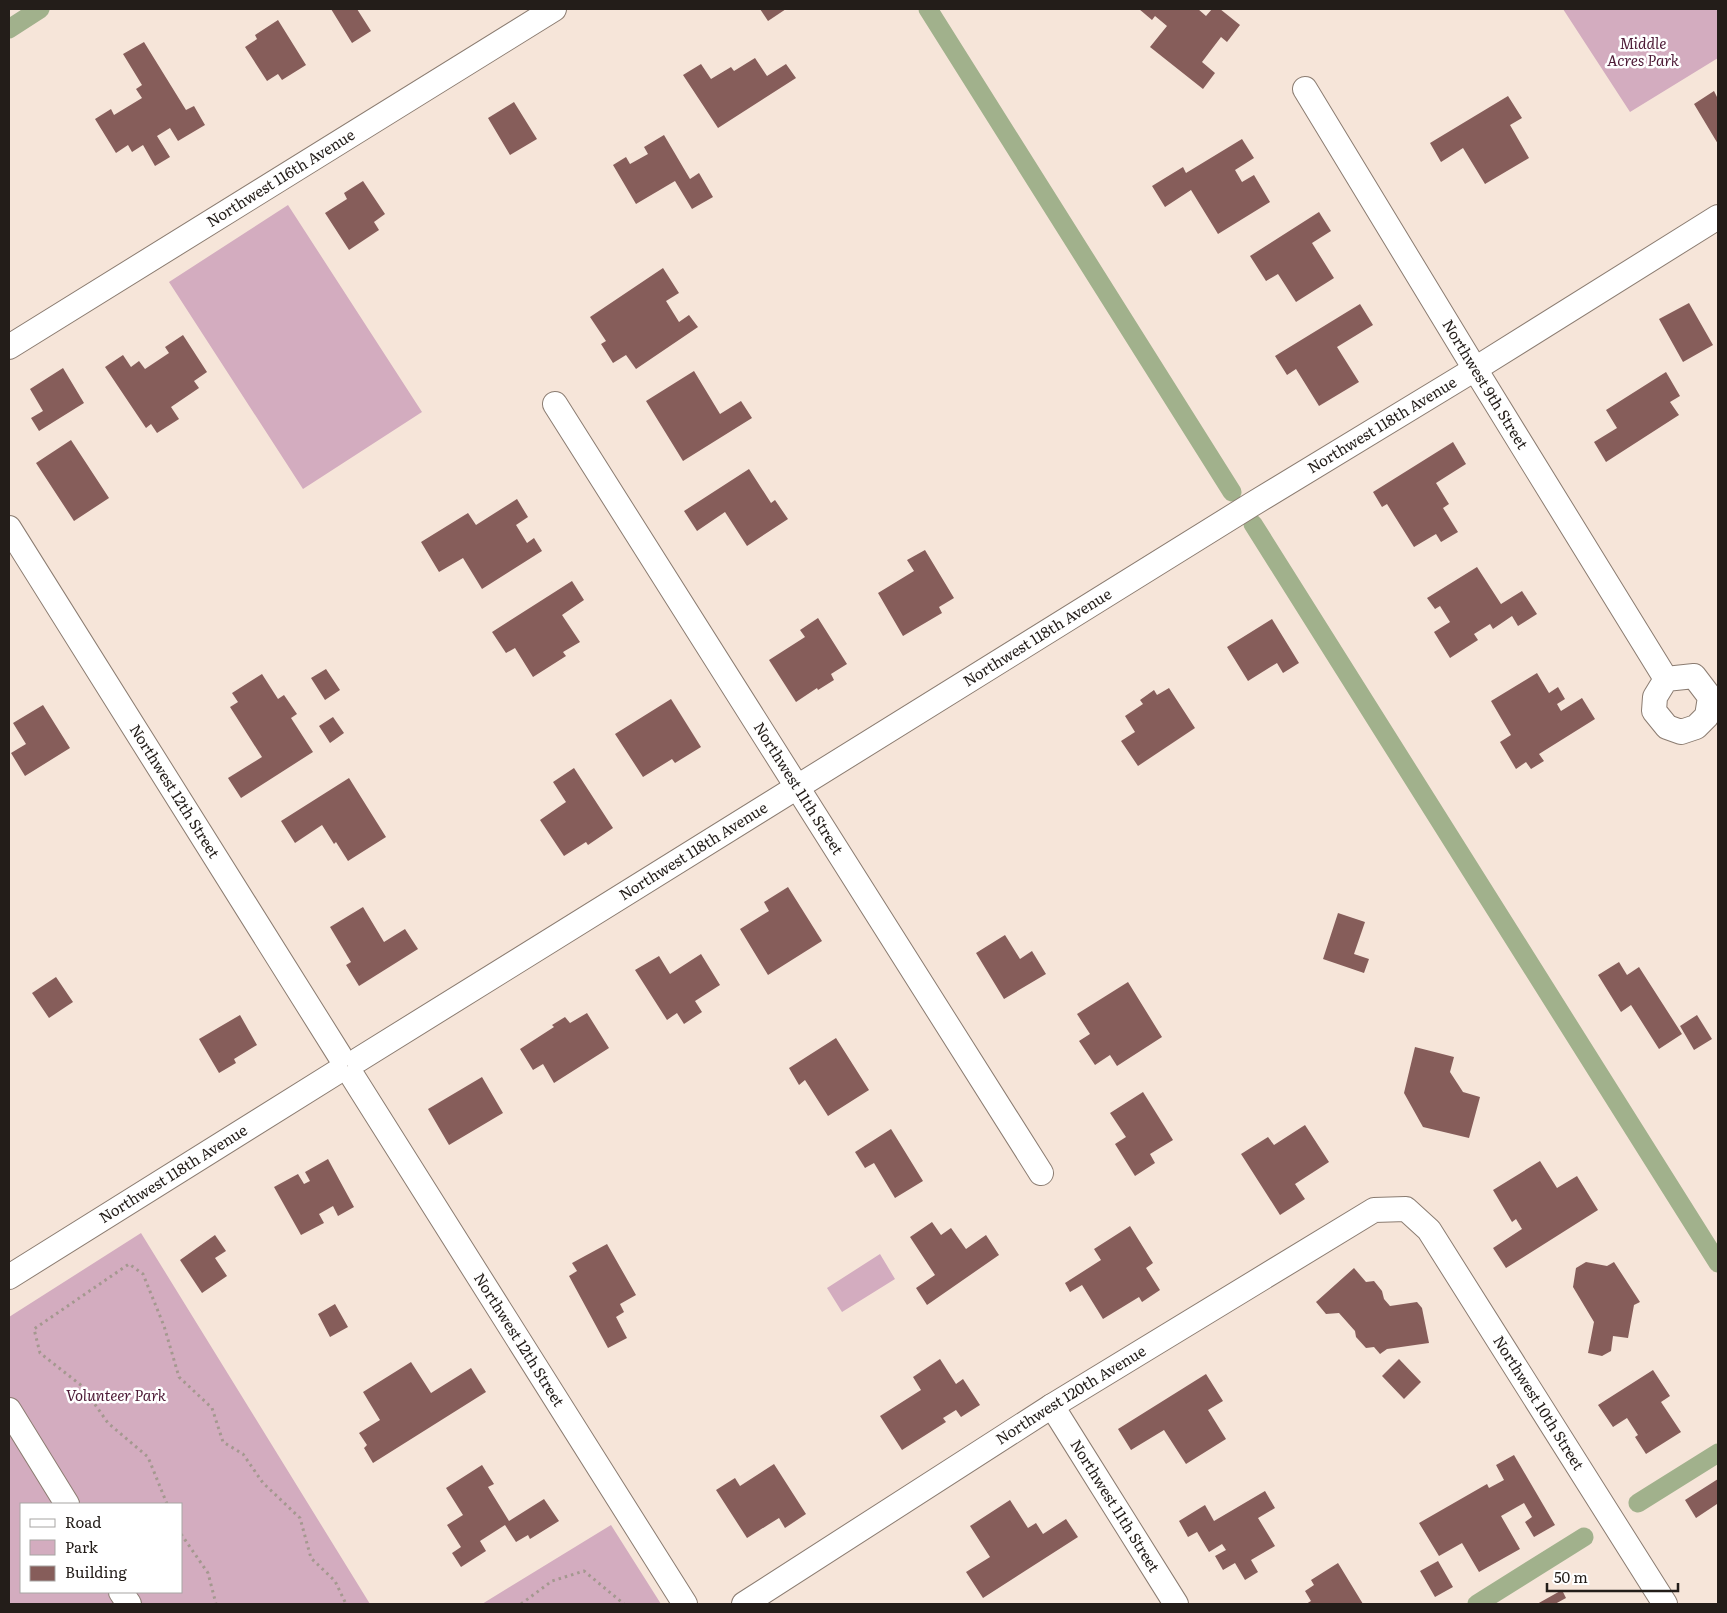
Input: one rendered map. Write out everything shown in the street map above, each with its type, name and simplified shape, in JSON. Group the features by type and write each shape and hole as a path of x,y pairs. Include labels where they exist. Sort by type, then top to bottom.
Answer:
{"street":[{"name":"Northwest 116th Avenue","path":"9,347 554,9"},
{"name":"Northwest 9th Street","path":"1305,89 1666,679"},
{"name":"Northwest 118th Avenue","path":"9,1277 1718,217"},
{"name":"Northwest 11th Street","path":"555,404 1041,1174"},
{"name":"Northwest 12th Street","path":"9,528 685,1604"},
{"name":"Northwest 120th Avenue","path":"744,1604 1052,1406 1374,1210 1406,1209"},
{"name":"Northwest 10th Street","path":"1406,1209 1429,1230 1665,1604"},
{"name":"Northwest 11th Street","path":"1052,1406 1176,1604"},
{"path":"9,1410 66,1503"},
{"path":"122,1593 129,1604"}],"path":[{"path":"167,1503 148,1457 108,1423 82,1386 40,1353 34,1329 129,1264 143,1274 164,1326 179,1377 212,1408 223,1442 243,1454 263,1483 300,1518 310,1558 335,1581 346,1604"},
{"path":"182,1535 208,1573 216,1604"},
{"path":"521,1604 552,1581 584,1571 624,1604"}],"green space":[{"name":"Middle Acres Park","path":"1563,9 1718,9 1718,58 1630,112"},
{"path":"288,205 422,412 303,489 169,282"},
{"name":"Volunteer Park","path":"141,1233 370,1604 9,1604 9,1317"},
{"path":"880,1254 895,1279 842,1312 827,1288"},
{"path":"611,1525 661,1604 482,1604"}],"building":[{"path":"331,9 357,9 371,31 352,43"},
{"path":"760,9 786,9 768,21"},
{"path":"1139,9 1198,9 1206,16 1212,9 1220,9 1240,25 1227,42 1221,37 1202,62 1215,73 1203,89 1150,47 1167,26 1155,16 1152,20"},
{"path":"278,20 306,65 282,80 278,74 267,81 245,47 257,39 255,35"},
{"path":"144,42 186,110 194,106 205,125 178,141 170,128 157,136 170,157 155,166 143,145 132,152 128,145 116,153 95,119 111,109 114,115 142,98 136,89 142,85 123,54"},
{"path":"755,58 767,76 786,64 796,78 718,128 683,75 701,64 711,79 731,67 734,71"},
{"path":"1714,91 1718,99 1718,144 1694,104"},
{"path":"1508,96 1522,118 1510,125 1529,158 1485,184 1463,148 1441,162 1430,143"},
{"path":"514,102 537,139 510,155 488,118"},
{"path":"664,135 690,179 699,173 713,197 692,209 675,181 636,204 613,165 626,157 630,164 648,154 644,147"},
{"path":"1242,139 1254,158 1235,170 1242,182 1254,175 1270,202 1218,234 1191,190 1165,207 1152,186 1183,167 1186,173"},
{"path":"363,181 385,214 374,222 379,230 349,250 325,213 347,199 344,193"},
{"path":"1319,212 1331,231 1312,243 1334,278 1296,302 1278,274 1266,281 1250,256"},
{"path":"663,268 679,293 666,301 679,322 689,315 698,327 636,369 626,355 613,363 601,344 606,341 590,317"},
{"path":"1689,303 1713,345 1683,362 1659,319"},
{"path":"1360,304 1373,325 1337,347 1359,382 1319,406 1296,369 1287,375 1275,356"},
{"path":"183,335 207,372 194,381 199,388 171,407 179,419 157,433 151,424 146,428 105,367 123,355 131,367 139,361 145,369 169,353 165,347"},
{"path":"63,368 84,403 39,431 31,418 43,411 30,389"},
{"path":"694,371 720,414 741,401 752,418 683,461 646,401"},
{"path":"1666,372 1680,396 1670,402 1679,415 1606,462 1594,442 1617,428 1606,410"},
{"path":"71,440 109,498 74,521 36,463"},
{"path":"1453,442 1466,464 1436,483 1449,504 1443,508 1458,532 1441,542 1436,534 1414,547 1387,504 1382,507 1373,492"},
{"path":"749,469 771,503 775,500 788,519 747,546 725,512 697,531 684,511"},
{"path":"517,499 528,517 516,525 527,543 534,538 542,551 482,589 463,558 439,572 421,542 468,513 476,525"},
{"path":"925,550 954,598 939,607 942,613 903,636 878,593 914,571 907,560"},
{"path":"1477,567 1501,604 1522,591 1537,614 1518,626 1512,616 1493,629 1490,624 1474,634 1478,640 1450,658 1434,632 1450,622 1440,606 1435,609 1427,598"},
{"path":"572,581 584,600 562,615 580,642 563,652 566,656 533,677 515,648 506,653 492,632"},
{"path":"818,618 847,664 831,674 834,680 818,690 817,688 796,702 769,660 805,637 800,630"},
{"path":"1272,619 1299,663 1283,673 1277,663 1248,681 1227,647"},
{"path":"326,669 340,690 325,700 311,678"},
{"path":"1537,673 1549,693 1558,687 1565,699 1557,704 1561,711 1582,698 1595,719 1539,754 1544,761 1531,769 1526,762 1516,769 1500,742 1511,735 1491,701"},
{"path":"262,674 278,699 284,695 297,714 291,718 313,752 241,798 228,778 262,757 230,707 238,702 232,693"},
{"path":"1169,688 1195,728 1138,766 1121,741 1135,732 1125,716 1143,704 1140,700 1154,690 1157,695"},
{"path":"671,699 701,747 675,763 672,759 643,777 615,734"},
{"path":"43,705 70,748 25,776 11,753 26,744 13,723"},
{"path":"333,717 344,733 330,743 319,726"},
{"path":"574,768 613,828 588,845 586,842 564,856 540,820 566,802 553,782"},
{"path":"349,778 386,837 348,861 322,825 295,843 281,821"},
{"path":"788,887 822,941 768,975 740,929 769,911 764,902"},
{"path":"363,907 384,942 405,929 418,949 359,986 346,965 351,962 330,927"},
{"path":"1338,913 1365,922 1354,954 1369,959 1364,973 1323,959"},
{"path":"1005,935 1020,959 1032,951 1046,974 1004,999 976,953"},
{"path":"701,954 720,985 695,1001 702,1012 684,1024 677,1013 667,1020 635,970 659,956 670,974"},
{"path":"1619,962 1627,975 1639,967 1682,1034 1659,1049 1631,1005 1621,1012 1598,975"},
{"path":"56,977 73,1002 49,1018 32,993"},
{"path":"1128,982 1162,1037 1117,1066 1110,1055 1095,1065 1079,1041 1090,1034 1077,1014"},
{"path":"587,1013 609,1048 554,1083 543,1064 533,1070 520,1049 554,1027 552,1025 565,1017 570,1023"},
{"path":"240,1015 257,1045 234,1059 236,1063 219,1073 199,1039"},
{"path":"1697,1015 1712,1039 1694,1050 1680,1026"},
{"path":"836,1038 869,1090 828,1116 805,1080 799,1085 789,1068"},
{"path":"1415,1047 1454,1057 1450,1072 1463,1092 1480,1097 1469,1138 1423,1127 1404,1093"},
{"path":"482,1077 503,1113 449,1145 428,1109"},
{"path":"1143,1092 1173,1140 1150,1154 1155,1163 1135,1176 1115,1144 1126,1137 1110,1113"},
{"path":"1305,1125 1329,1162 1295,1184 1305,1199 1280,1215 1241,1154 1268,1137 1274,1145"},
{"path":"891,1129 923,1181 895,1198 874,1163 865,1168 855,1152"},
{"path":"328,1159 354,1207 338,1216 333,1206 319,1214 324,1223 301,1235 274,1187 298,1174 304,1184 310,1181 305,1172"},
{"path":"1540,1161 1557,1188 1577,1176 1598,1210 1506,1268 1493,1248 1522,1229 1516,1219 1512,1222 1493,1190"},
{"path":"932,1222 941,1235 951,1228 966,1249 986,1235 999,1255 927,1305 916,1288 935,1275 910,1237"},
{"path":"1130,1226 1153,1263 1146,1268 1160,1290 1142,1302 1139,1297 1103,1319 1082,1285 1070,1292 1065,1283 1101,1260 1094,1249"},
{"path":"215,1235 226,1251 215,1258 227,1276 202,1293 180,1260"},
{"path":"607,1244 636,1295 620,1304 624,1312 616,1317 627,1338 608,1348 569,1276 577,1271 572,1263"},
{"path":"1586,1262 1607,1266 1614,1262 1640,1302 1634,1305 1628,1338 1613,1336 1611,1351 1602,1356 1588,1353 1594,1322 1573,1287 1576,1268"},
{"path":"1354,1268 1366,1282 1374,1281 1390,1306 1417,1302 1422,1308 1429,1343 1387,1349 1380,1354 1374,1347 1366,1348 1356,1337 1355,1331 1339,1313 1326,1314 1316,1302"},
{"path":"335,1304 348,1327 330,1337 318,1314"},
{"path":"940,1359 956,1384 963,1379 980,1405 961,1417 956,1410 943,1418 946,1422 902,1450 880,1416 921,1390 913,1377"},
{"path":"1399,1359 1421,1382 1404,1399 1382,1376"},
{"path":"411,1362 431,1393 471,1368 486,1392 373,1463 364,1448 367,1445 359,1433 380,1420 363,1392"},
{"path":"1653,1370 1670,1396 1661,1402 1681,1432 1646,1454 1635,1437 1638,1435 1627,1418 1613,1427 1598,1405"},
{"path":"1206,1374 1223,1401 1208,1410 1226,1439 1186,1464 1164,1430 1131,1450 1118,1429"},
{"path":"1514,1455 1555,1525 1534,1537 1525,1522 1532,1517 1524,1503 1501,1516 1520,1549 1479,1572 1462,1543 1439,1556 1419,1523 1487,1484 1489,1488 1504,1480 1496,1465"},
{"path":"774,1464 806,1514 785,1528 779,1518 747,1538 716,1490 735,1478 740,1486"},
{"path":"482,1465 494,1484 488,1487 509,1521 544,1499 559,1521 530,1539 528,1535 516,1542 505,1525 480,1541 486,1551 461,1567 452,1553 461,1547 447,1525 463,1515 446,1488"},
{"path":"1718,1479 1718,1506 1717,1504 1696,1518 1685,1500"},
{"path":"1265,1491 1275,1508 1258,1518 1275,1546 1251,1560 1258,1572 1245,1580 1235,1563 1223,1570 1215,1556 1226,1550 1222,1544 1209,1552 1197,1532 1188,1537 1179,1521 1205,1505 1214,1521"},
{"path":"1010,1500 1028,1528 1036,1523 1043,1534 1066,1519 1078,1537 983,1598 966,1572 990,1557 970,1526"},
{"path":"1438,1561 1453,1587 1435,1597 1420,1571"},
{"path":"1338,1563 1363,1604 1306,1604 1311,1601 1305,1591 1314,1585 1311,1580"},
{"path":"1562,1590 1566,1598 1555,1604 1537,1604"}],"waterway":[{"path":"9,29 40,9"},
{"path":"928,9 1232,492"},
{"path":"1253,524 1718,1263"},
{"path":"1638,1503 1718,1453"},
{"path":"1477,1604 1584,1537"}]}
